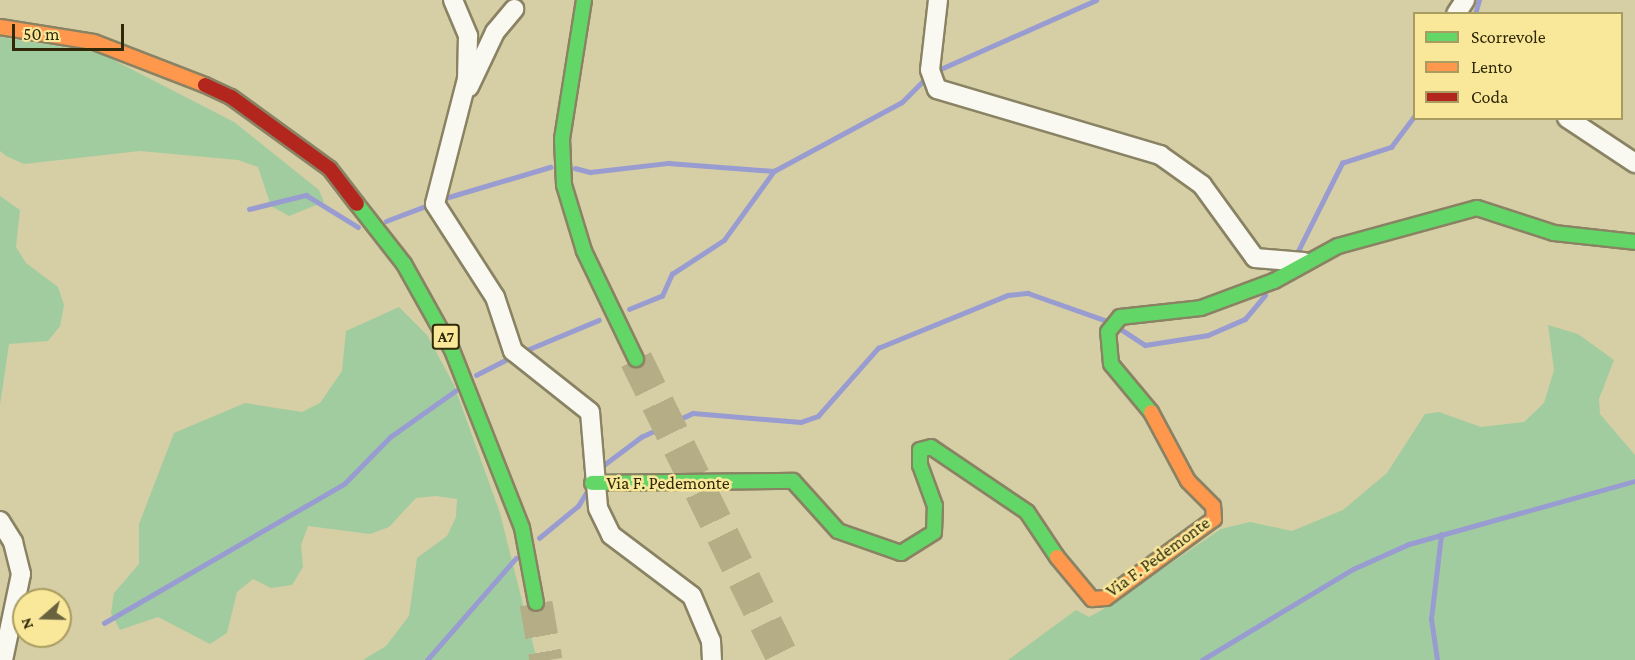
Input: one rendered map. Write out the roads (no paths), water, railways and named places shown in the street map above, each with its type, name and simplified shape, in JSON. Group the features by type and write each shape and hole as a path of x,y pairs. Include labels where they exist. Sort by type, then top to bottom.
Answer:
{"main road":[{"path":"584,0 562,139 564,185 584,251 636,359"},
{"name":"A7","path":"0,27 94,42 189,78 231,97 330,169 382,232 437,320 522,528 536,603"},
{"name":"Via F. Pedemonte","path":"592,483 793,482 838,531 901,553 934,532 935,506 920,465 920,450 931,447 1027,512 1075,583 1092,599 1107,598 1214,519 1213,506 1188,481 1155,417 1111,364 1108,332 1120,317 1201,308 1274,281 1304,262 1338,246 1477,208 1554,233 1635,242"}],"street":[{"path":"453,0 468,36 464,92 435,204 495,297 513,351 590,412 592,483 611,535 700,608 712,660"},
{"path":"938,0 930,70 937,89 1160,155 1202,185 1255,258 1304,262"},
{"path":"464,92 475,80 495,32 514,9"},
{"path":"1570,120 1635,163"},
{"path":"0,521 13,542 21,574 3,660"}],"waterway":[{"path":"936,71 1096,0"},
{"path":"1476,12 1479,0"},
{"path":"575,168 590,172 668,163 774,171 902,102 927,77"},
{"path":"1296,255 1342,163 1391,147 1413,118"},
{"path":"442,199 550,167"},
{"path":"629,309 662,296 672,274 724,240 774,171"},
{"path":"249,209 306,195 358,227"},
{"path":"386,221 431,204"},
{"path":"601,467 641,437 693,413 801,422 818,416 878,348 1008,295 1028,293 1107,321"},
{"path":"1119,328 1145,345 1208,335 1245,319 1265,295"},
{"path":"522,352 599,320"},
{"path":"476,375 511,357"},
{"path":"104,623 344,484 390,437 455,391"},
{"path":"1202,660 1353,569 1409,544 1635,481"},
{"path":"539,538 578,506 588,490"},
{"path":"1437,660 1431,619 1441,535"},
{"path":"427,660 516,558"}],"tunnel":[{"path":"636,359 784,660"},
{"path":"536,603 546,660"}]}
